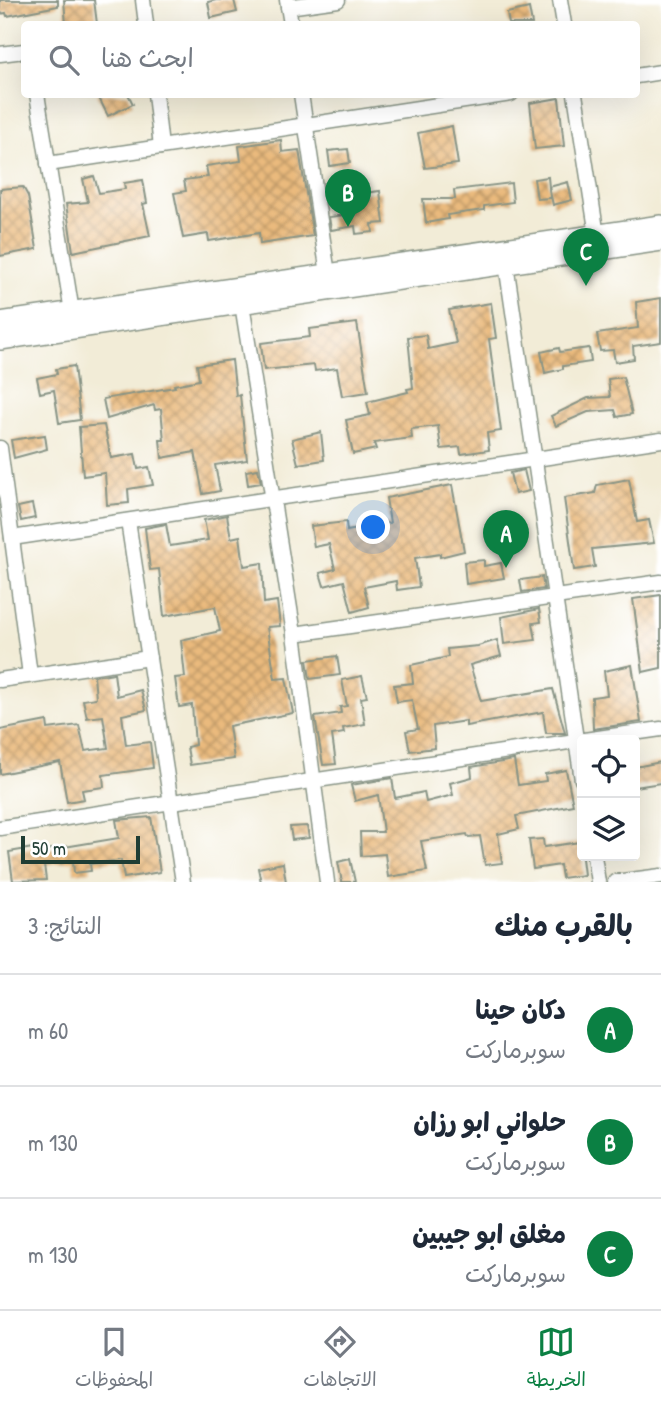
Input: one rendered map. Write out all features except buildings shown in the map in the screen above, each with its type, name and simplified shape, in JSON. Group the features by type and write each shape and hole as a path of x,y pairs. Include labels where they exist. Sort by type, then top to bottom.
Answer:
{"main road":[{"path":"0,341 506,264 661,225"},
{"path":"0,322 328,274 598,242 661,242"}],"street":[{"path":"143,0 146,21"},
{"path":"288,4 338,0"},
{"path":"560,0 564,21"},
{"path":"0,54 21,51"},
{"path":"640,75 661,72"},
{"path":"38,98 72,312"},
{"path":"155,98 161,147"},
{"path":"302,98 328,274"},
{"path":"48,164 486,98"},
{"path":"576,98 598,242"},
{"path":"506,264 533,459 580,735"},
{"path":"242,304 294,634 311,779 327,882"},
{"path":"12,538 661,440"},
{"path":"0,448 30,676"},
{"path":"128,521 183,882"},
{"path":"294,634 661,582"},
{"path":"0,680 149,658"},
{"path":"621,735 661,729"},
{"path":"0,828 311,779 577,742"},
{"path":"595,861 598,882"},
{"path":"615,882 661,876"}],"place":[{"name":"حلواني ابو رزان","path":"348,227"},
{"name":"مغلق ابو جيبين","path":"586,286"},
{"name":"دكان حينا","path":"506,568"}]}
